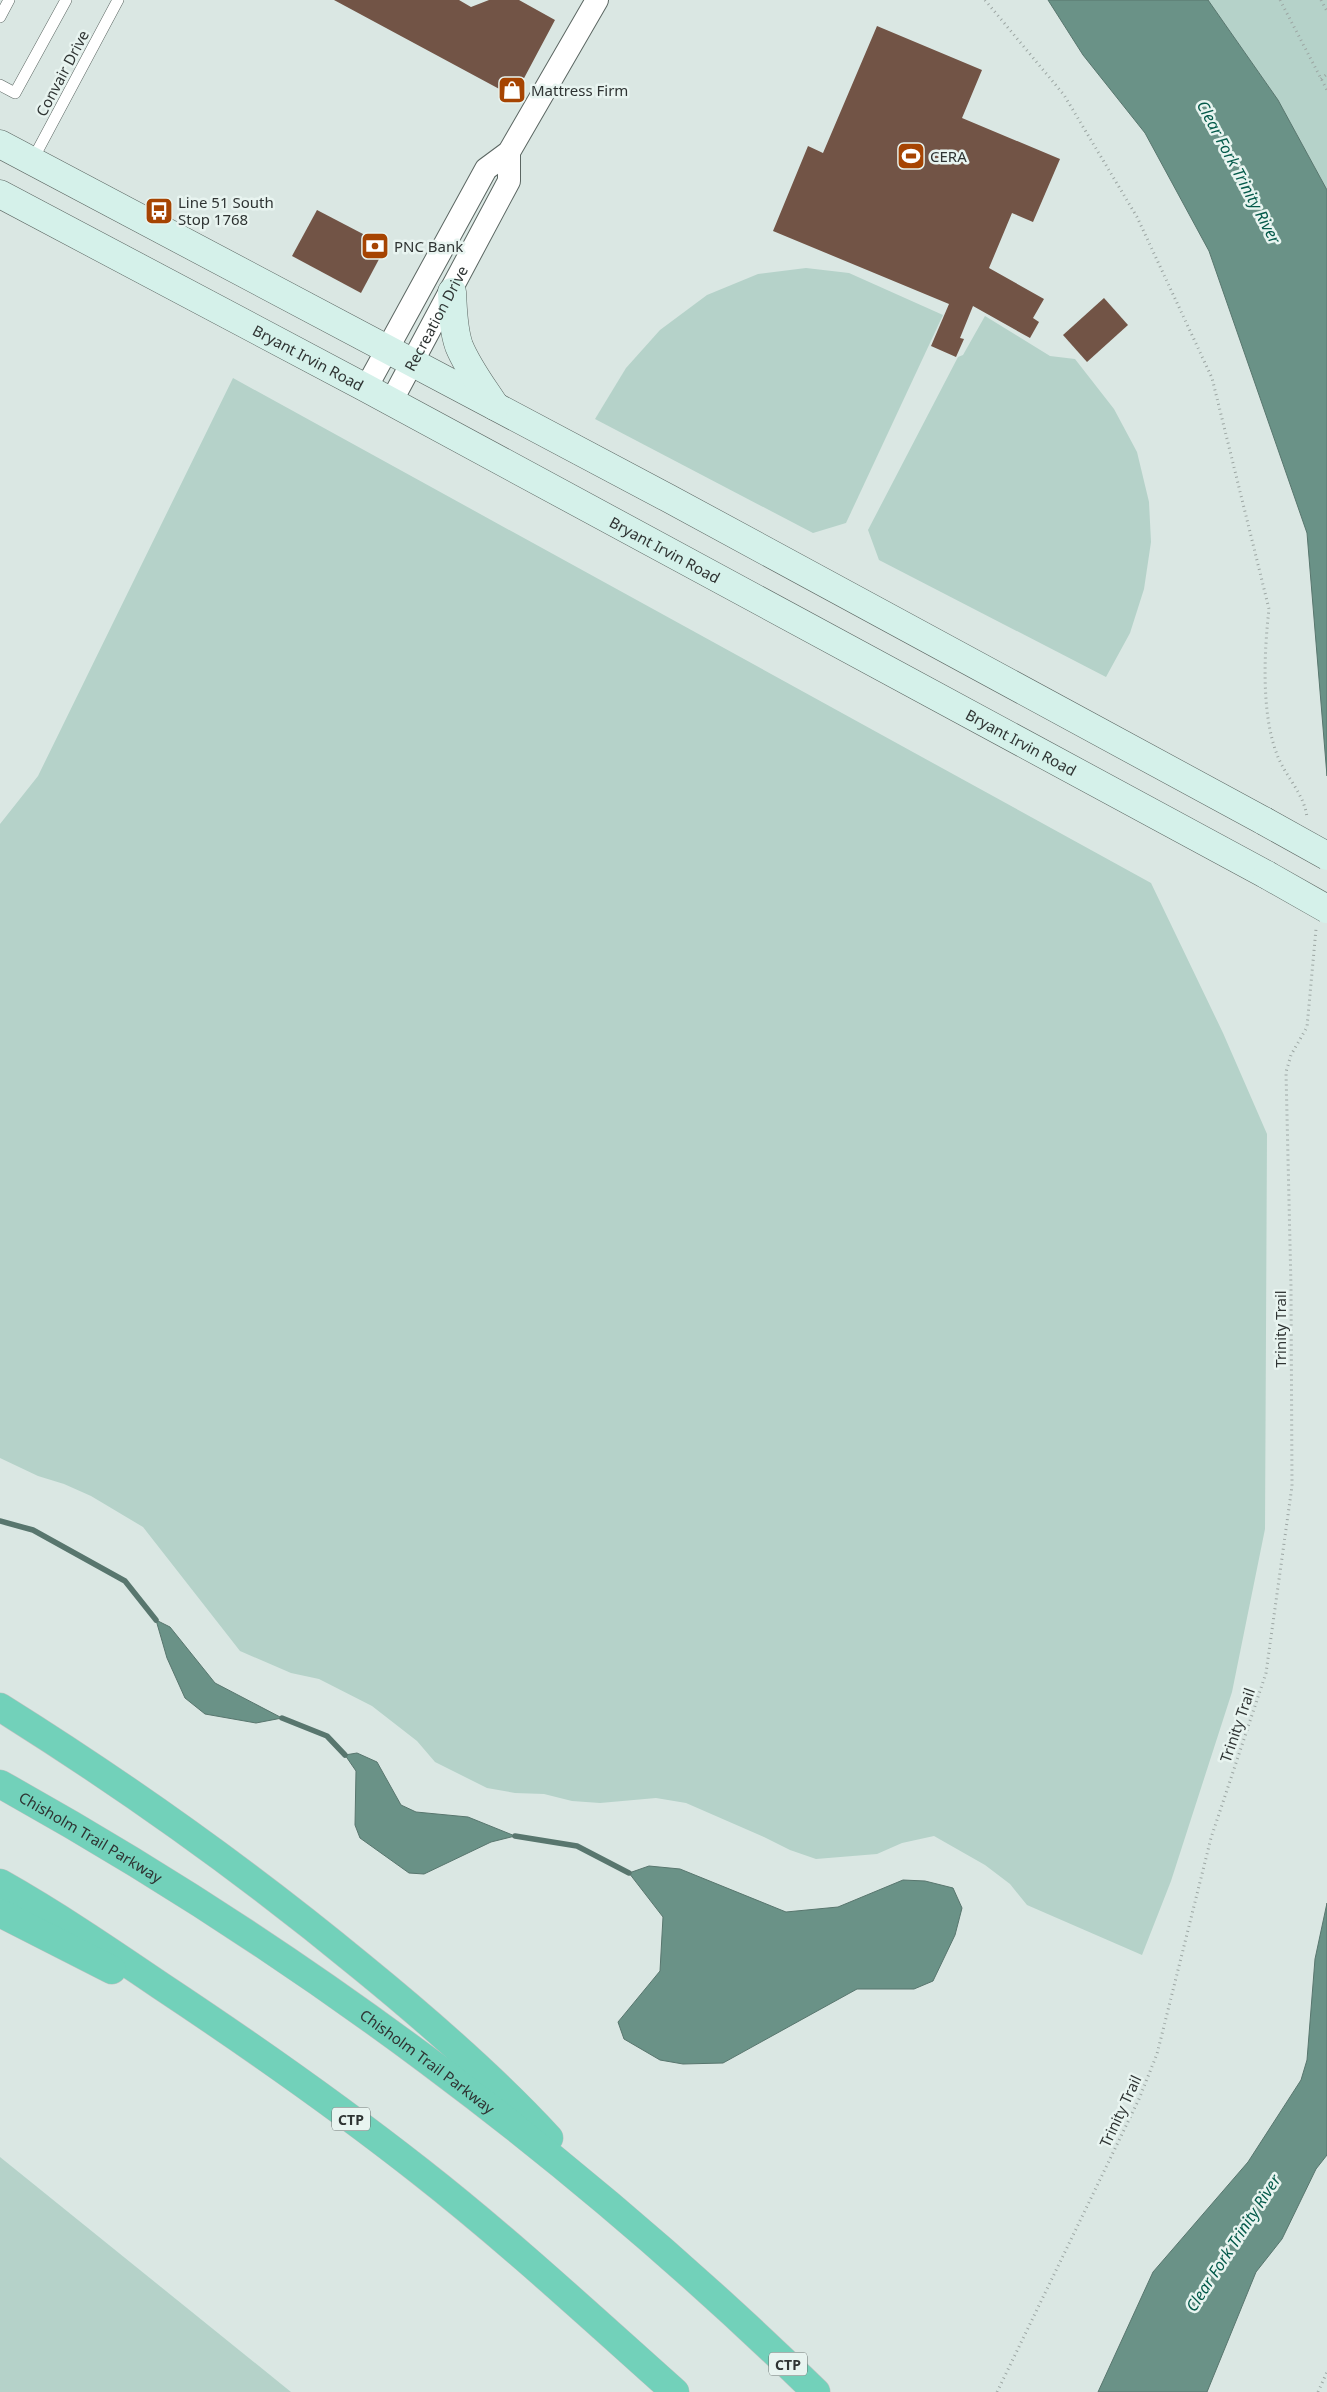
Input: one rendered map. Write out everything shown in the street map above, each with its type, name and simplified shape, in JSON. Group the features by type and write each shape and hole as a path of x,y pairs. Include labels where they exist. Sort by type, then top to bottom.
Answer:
{"highway":[{"path":"0,1707 90,1764 203,1843 318,1931 401,2000 515,2101 612,2207"},
{"name":"Chisholm Trail Parkway","path":"0,1784 136,1863 309,1976 486,2105 612,2207 760,2337 816,2392"},
{"name":"CTP","path":"0,1882 90,1938 233,2033 422,2172 514,2249 675,2392"},
{"path":"0,1913 233,2033"}],"main road":[{"path":"0,144 668,498 1327,856"},
{"name":"Bryant Irvin Road","path":"0,194 366,388 1267,875 1322,915"},
{"path":"452,292 455,327 459,345 473,373 498,409"}],"street":[{"name":"Recreation Drive","path":"366,388 486,169 510,152 597,0"},
{"name":"Recreation Drive","path":"391,402 452,292 510,181 510,152"}],"lane":[{"path":"0,17 9,0"},
{"path":"0,85 15,93 66,0"},
{"name":"Convair Drive","path":"32,161 118,0"}],"path":[{"path":"985,0 1069,103 1138,217 1212,378 1269,610 1264,648 1270,736 1279,759 1295,786 1306,812 1307,821"},
{"path":"1280,0 1327,90"},
{"path":"1321,0 1327,11"},
{"path":"1321,79 1327,74"},
{"name":"Trinity Trail","path":"997,2392 1139,2100 1157,2054 1210,1838 1266,1673 1292,1486 1291,1287 1286,1072 1291,1056 1307,1027 1322,915"},
{"path":"1318,2392 1327,2372"}],"shaded area":[{"path":"1208,0 1327,0 1327,190 1278,100"},
{"path":"806,268 849,273 943,315 846,523 813,533 595,419 626,368 660,330 707,295 758,274"},
{"path":"985,316 1050,356 1075,359 1114,409 1137,452 1149,502 1151,542 1144,589 1130,633 1106,677 879,560 868,530 958,357 963,355"},
{"path":"233,378 1151,883 1223,1033 1267,1134 1265,1529 1232,1692 1171,1881 1142,1955 1027,1905 1010,1884 985,1865 934,1836 902,1843 877,1854 816,1859 790,1850 686,1803 656,1798 600,1803 572,1801 544,1794 515,1793 487,1788 435,1762 417,1741 372,1706 319,1679 291,1673 240,1651 143,1527 91,1496 64,1484 38,1476 0,1458 0,824 38,776"},
{"path":"0,2157 291,2392 0,2392"}],"water":[{"name":"Clear Fork Trinity River","path":"1048,0 1208,0 1278,100 1327,190 1327,776 1307,533 1209,251 1145,133 1083,55"},
{"path":"156,1620 170,1627 215,1683 282,1718 256,1723 205,1714 185,1698 167,1658"},
{"path":"357,1753 377,1762 401,1805 416,1812 468,1817 515,1836 491,1842 424,1874 409,1873 360,1838 355,1825 356,1771 345,1755"},
{"path":"649,1866 680,1869 786,1912 838,1907 903,1880 925,1881 953,1888 962,1908 955,1935 933,1981 914,1989 857,1989 723,2063 683,2064 660,2060 624,2039 618,2022 660,1971 663,1917 629,1873"},
{"name":"Clear Fork Trinity River","path":"1327,1903 1327,2155 1316,2169 1282,2239 1256,2272 1207,2392 1098,2392 1153,2272 1248,2162 1301,2080 1307,2060 1315,1959"}],"building":[{"path":"334,0 459,0 471,7 489,0 519,0 555,20 514,97"},
{"path":"877,26 982,70 962,118 1060,159 1033,222 1012,213 989,268 1044,299 1033,318 1039,322 1030,338 973,306 960,338 964,339 956,357 931,346 949,304 773,231 808,146 823,153"},
{"path":"317,210 386,246 361,293 292,256"},
{"path":"1104,298 1128,325 1087,362 1063,335"}],"waterway":[{"path":"0,1521 33,1530 125,1581 156,1620"},
{"path":"282,1718 327,1736 345,1755"},
{"path":"515,1836 577,1846 629,1873"}],"place":[{"name":"Mattress Firm","path":"512,90"},
{"name":"CERA","path":"911,156"},
{"name":"Line 51 South Stop 1768","path":"159,211"},
{"name":"PNC Bank","path":"375,246"}]}
